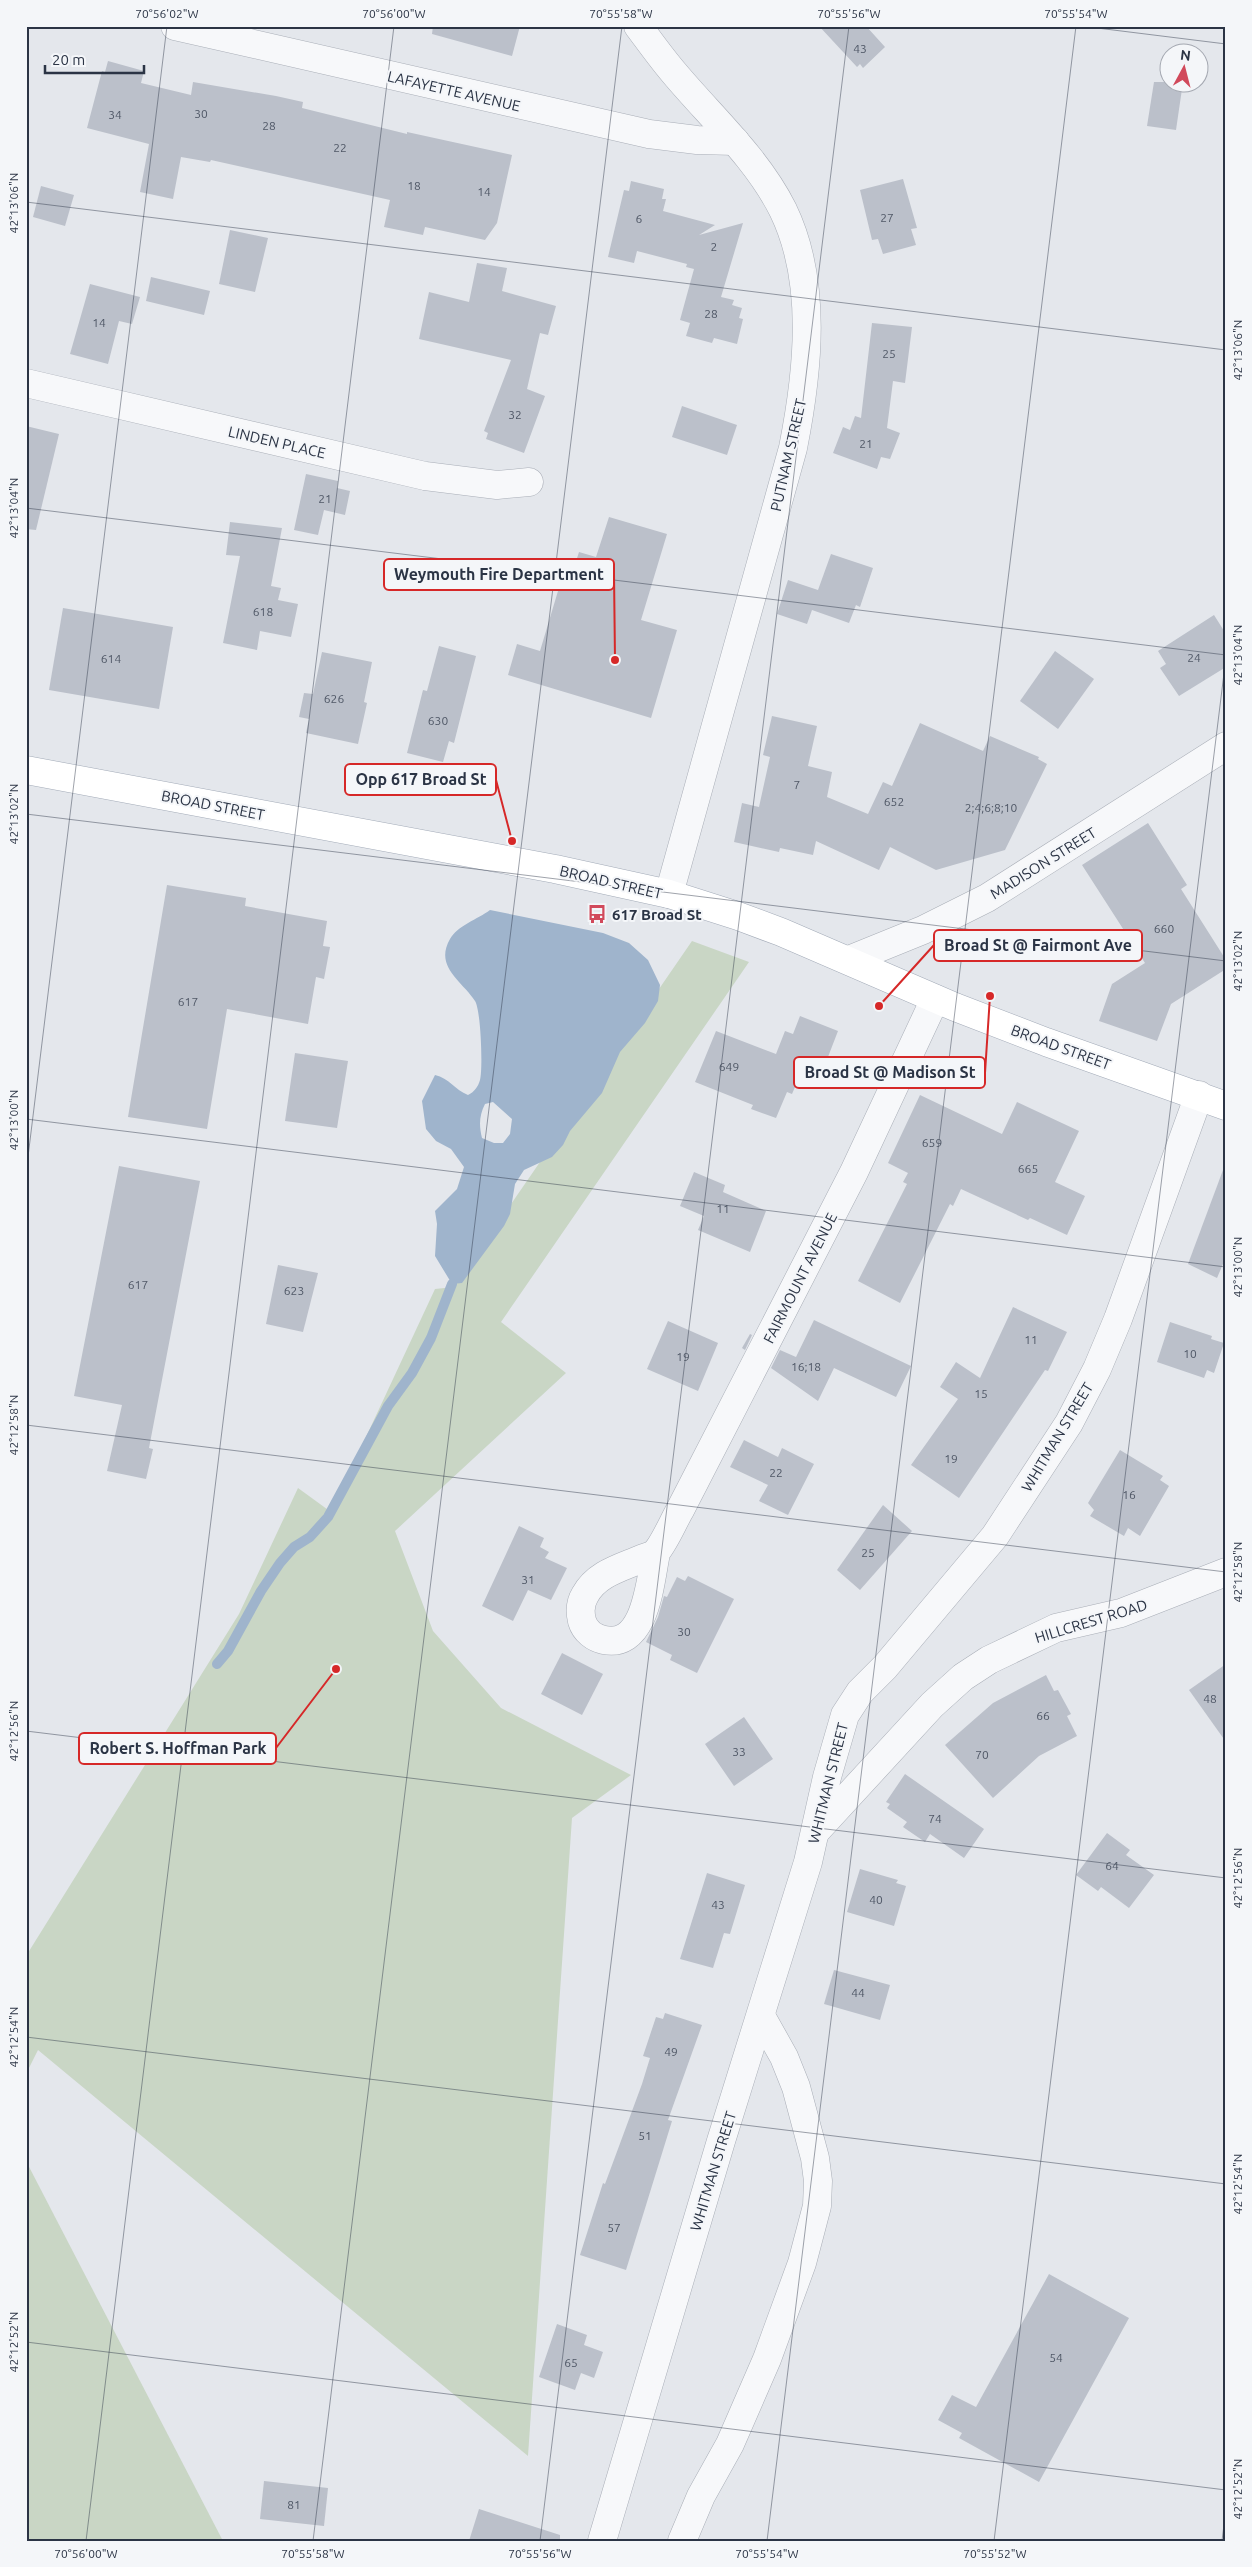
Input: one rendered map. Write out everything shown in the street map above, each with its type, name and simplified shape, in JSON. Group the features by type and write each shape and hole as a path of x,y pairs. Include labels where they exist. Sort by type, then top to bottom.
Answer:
{"main road":[{"name":"BROAD STREET","path":"26,770 555,869 669,894 738,916 849,960 935,999 1046,1042 1226,1106"}],"street":[{"name":"LAFAYETTE AVENUE","path":"175,26 649,134 698,140 735,141"},
{"name":"PUTNAM STREET","path":"638,26 674,74 735,141 762,176 783,210 797,249 805,304 805,353 802,396 793,448 669,894"},
{"name":"LINDEN PLACE","path":"26,383 425,476 497,486 529,482"},
{"name":"MADISON STREET","path":"849,960 923,930 987,898 1226,746"},
{"name":"FAIRMOUNT AVENUE","path":"656,1553 854,1172 935,999"},
{"name":"WHITMAN STREET","path":"606,2534 718,2150 761,2016 816,1831 827,1777 845,1715 860,1692 886,1667 995,1536 1069,1423 1097,1368 1118,1319 1199,1096"},
{"name":"HILLCREST ROAD","path":"816,1831 932,1705 963,1677 989,1660 1056,1628 1121,1613 1226,1572"},
{"path":"682,2541 701,2496 730,2444 767,2359 802,2263 817,2206 818,2181 815,2158 796,2087 784,2058 761,2016"}],"green space":[{"path":"692,941 749,962 501,1322 566,1373 395,1531 433,1631 501,1708 631,1775 572,1818 528,2456 38,2050 26,2074 26,1956 239,1614 298,1488 331,1512 435,1289 454,1287"},
{"path":"26,2161 223,2541 26,2541"}],"water":[{"path":"490,910 603,933 629,943 648,960 660,985 658,1001 645,1023 620,1052 602,1093 570,1131 563,1145 552,1157 524,1170 515,1184 510,1214 504,1226 462,1283 452,1284 435,1256 437,1224 435,1211 457,1189 464,1167 451,1149 436,1141 426,1129 422,1101 435,1075 468,1095 476,1089 479,1083 481,1053 477,1007 470,994 447,966 445,958 446,949 453,934","holes":["493,1102 512,1119 510,1134 503,1143 494,1143 482,1138 480,1121 485,1104"]}],"building":[{"path":"433,26 520,26 512,56 432,34"},
{"path":"819,26 866,26 885,47 863,68 860,64 857,67"},
{"path":"108,61 144,71 141,83 191,95 193,82 276,96 303,102 302,108 407,134 407,132 512,155 497,223 485,240 425,227 423,235 384,227 390,200 211,160 210,162 181,157 173,199 140,192 149,144 87,128 102,71 105,72"},
{"path":"1154,82 1160,82 1160,92 1182,92 1176,130 1147,126"},
{"path":"903,179 917,228 911,229 916,245 883,254 878,239 872,240 860,190"},
{"path":"631,181 664,189 662,199 666,199 663,211 715,225 699,235 743,223 721,297 734,300 732,305 742,308 739,318 743,319 737,344 714,338 712,343 686,336 690,323 680,320 694,269 686,267 687,264 637,251 634,263 608,257 624,190 629,191"},
{"path":"41,186 74,195 65,226 33,217"},
{"path":"230,230 268,238 255,292 219,284"},
{"path":"477,263 507,268 502,291 556,306 548,335 540,333 527,389 545,396 524,453 486,439 488,433 484,431 511,360 419,339 429,292 469,302"},
{"path":"151,277 210,291 204,315 146,301"},
{"path":"90,284 140,297 132,324 119,321 108,364 70,354"},
{"path":"872,323 912,327 905,383 893,381 887,428 900,433 890,459 881,457 877,469 833,453 843,427 850,430 855,416 861,418"},
{"path":"682,406 737,425 727,455 672,437"},
{"path":"26,426 59,434 36,530 26,529"},
{"path":"306,474 338,481 337,488 350,491 345,515 324,510 318,535 294,530"},
{"path":"609,517 667,534 641,620 677,630 651,718 508,675 517,644 540,651 561,581 569,583 579,552 596,557"},
{"path":"230,522 282,528 271,586 281,588 278,600 298,604 291,637 260,631 257,650 223,643 240,556 226,555"},
{"path":"831,554 873,568 860,607 856,605 849,623 812,610 807,624 777,614 788,580 818,590"},
{"path":"63,608 173,627 159,709 49,690"},
{"path":"1214,615 1226,634 1226,667 1179,696 1160,668 1166,664 1158,651"},
{"path":"439,646 476,656 454,743 449,741 443,762 407,753 423,690 427,691"},
{"path":"1055,651 1094,679 1058,729 1020,701"},
{"path":"322,652 372,662 364,702 367,703 358,744 306,733 309,719 299,717 304,693 313,694"},
{"path":"772,716 817,726 808,766 832,772 827,797 868,814 883,782 892,786 920,723 983,751 990,736 1039,757 1038,759 1047,764 1005,850 936,870 890,847 879,870 816,841 813,855 780,848 779,852 734,842 742,803 759,807 770,757 763,755"},
{"path":"1148,823 1187,885 1181,889 1226,960 1226,969 1171,1004 1157,1041 1099,1021 1112,984 1145,963 1082,865"},
{"path":"167,885 246,898 245,906 327,921 323,946 330,947 324,979 316,977 308,1024 227,1009 207,1129 128,1117"},
{"path":"800,1016 838,1031 816,1088 798,1080 792,1094 787,1092 776,1118 751,1109 753,1105 695,1082 716,1031 776,1054 785,1031 793,1034"},
{"path":"295,1053 348,1061 337,1128 285,1121"},
{"path":"920,1095 1002,1134 1017,1102 1079,1131 1055,1182 1085,1196 1067,1235 1030,1218 1028,1220 961,1189 953,1206 950,1204 900,1303 858,1281 907,1184 903,1182 908,1173 888,1163"},
{"path":"119,1166 200,1181 149,1448 153,1449 146,1479 107,1471 122,1405 74,1396"},
{"path":"1223,1170 1226,1170 1226,1257 1217,1278 1188,1264"},
{"path":"694,1172 725,1185 723,1192 766,1211 750,1252 698,1230 704,1216 680,1206"},
{"path":"278,1265 318,1273 303,1332 266,1324"},
{"path":"1013,1307 1067,1332 1048,1371 1045,1370 959,1498 911,1465 958,1399 940,1387 956,1362 980,1378"},
{"path":"814,1320 911,1366 896,1397 834,1368 818,1401 771,1368 780,1350 796,1357"},
{"path":"668,1321 718,1343 698,1391 647,1369"},
{"path":"1170,1322 1212,1336 1211,1339 1224,1343 1214,1373 1207,1370 1204,1378 1157,1362"},
{"path":"750,1334 752,1335 745,1350 742,1348"},
{"path":"744,1440 778,1457 782,1448 814,1464 788,1515 759,1501 768,1485 730,1467"},
{"path":"1120,1450 1163,1476 1160,1480 1169,1486 1140,1536 1128,1528 1124,1536 1090,1516 1094,1510 1088,1503"},
{"path":"883,1505 912,1531 860,1590 837,1570"},
{"path":"519,1526 544,1538 540,1547 549,1552 545,1558 567,1568 551,1600 528,1590 513,1621 482,1606"},
{"path":"688,1576 734,1599 697,1673 670,1660 672,1655 646,1642 658,1617 664,1596 667,1597 677,1577 685,1581"},
{"path":"562,1653 603,1674 582,1715 541,1694"},
{"path":"1226,1664 1226,1742 1189,1690"},
{"path":"1046,1675 1054,1691 1058,1690 1071,1714 1067,1716 1077,1736 1039,1756 993,1798 945,1745 993,1703"},
{"path":"744,1717 773,1759 734,1786 705,1744"},
{"path":"905,1774 984,1829 964,1858 930,1834 925,1842 903,1827 907,1822 887,1808 890,1804 886,1802"},
{"path":"1107,1833 1130,1850 1126,1855 1154,1875 1129,1908 1101,1887 1098,1891 1076,1875"},
{"path":"860,1869 898,1880 896,1883 906,1886 894,1926 847,1912"},
{"path":"707,1873 745,1885 730,1934 724,1933 713,1968 680,1959"},
{"path":"834,1970 890,1985 880,2020 824,2004"},
{"path":"665,2013 702,2025 668,2120 672,2121 626,2270 580,2255 603,2183 605,2184 642,2084 650,2058 643,2056 656,2017 663,2019"},
{"path":"1049,2274 1129,2318 1039,2482 959,2438 962,2433 938,2420 952,2395 976,2407"},
{"path":"557,2324 587,2335 584,2345 603,2352 594,2378 581,2373 575,2390 539,2377"},
{"path":"264,2481 328,2488 324,2526 260,2519"},
{"path":"479,2509 560,2535 560,2541 469,2541"}],"waterway":[{"path":"217,1664 228,1651 261,1591 280,1563 294,1547 310,1537 328,1517 388,1406 412,1373 431,1338 452,1284"}],"place":[{"name":"Weymouth Fire Department","path":"615,660"},
{"name":"Opp 617 Broad St","path":"512,841"},
{"name":"617 Broad St","path":"597,914"},
{"name":"Broad St @ Madison St","path":"990,996"},
{"name":"Broad St @ Fairmont Ave","path":"879,1006"},
{"name":"Robert S. Hoffman Park","path":"336,1669"}]}
